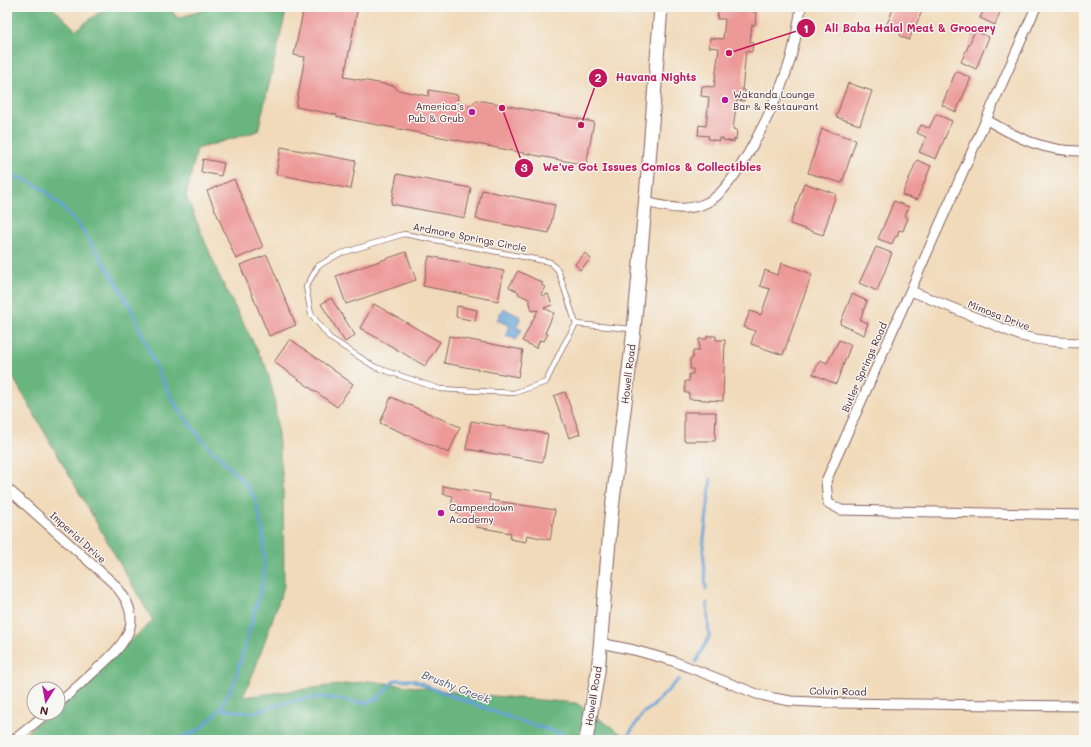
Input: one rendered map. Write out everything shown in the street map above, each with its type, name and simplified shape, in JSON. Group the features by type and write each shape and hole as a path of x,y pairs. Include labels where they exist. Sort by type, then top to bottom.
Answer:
{"main road":[{"name":"Howell Road","path":"586,740 598,672 611,517 634,330 646,202 661,7"}],"street":[{"path":"646,202 676,209 694,207 708,203 714,199 735,175 754,143 773,106 788,67 797,36 801,7"},
{"name":"Butler Springs Road","path":"1036,7 826,481 828,502 841,510 1084,515"},
{"path":"987,120 1036,145 1053,149 1084,151"},
{"name":"Mimosa Drive","path":"911,291 1022,336 1061,343 1084,343"},
{"name":"Imperial Drive","path":"7,488 113,583 127,601 130,608 131,624 129,633 123,644 109,659 66,697"},
{"name":"Colvin Road","path":"600,643 634,650 672,661 758,694 791,701 832,703 1084,706"},
{"path":"14,740 37,721"}],"lane":[{"name":"Ardmore Springs Circle","path":"404,234 550,262 558,270 576,324 563,346 546,382 514,393 440,389 375,367 330,338 311,314 306,287 318,266 339,254 404,234"},
{"path":"576,324 634,330"}],"green space":[{"path":"7,7 52,7 76,30 106,7 168,7 178,18 214,7 287,7 258,131 197,149 186,196 221,280 266,367 274,396 283,483 284,586 255,669 243,697 369,681 471,694 576,703 629,739 18,740 40,721 66,721 66,698 153,621 7,367"}],"water":[{"path":"503,308 521,317 516,327 522,330 516,340 506,335 510,326 497,320"}],"building":[{"path":"304,7 358,7 344,77 395,86 397,90 428,96 429,90 458,95 457,103 470,105 477,100 594,122 586,165 337,117 337,115 296,107 305,57 294,55"},
{"path":"729,7 740,8 740,11 745,11 746,9 754,10 753,12 756,12 755,25 752,25 750,42 753,42 752,52 746,51 742,90 745,90 744,101 737,100 733,129 737,130 736,140 734,139 734,142 723,140 723,138 720,138 720,141 708,139 709,136 698,135 699,125 706,126 709,97 701,96 702,86 714,87 719,48 709,47 710,38 723,39 725,19 717,19 718,10 728,11"},
{"path":"894,7 924,7 909,40 900,36 901,33 886,26"},
{"path":"985,7 1002,7 995,25 980,18"},
{"path":"975,31 989,37 976,69 961,62"},
{"path":"956,71 971,78 956,112 942,105"},
{"path":"848,83 872,91 860,125 836,117"},
{"path":"936,114 952,121 936,159 919,152 926,137 917,133 921,125 929,128"},
{"path":"822,129 856,140 842,183 808,173"},
{"path":"281,147 356,161 351,189 276,174"},
{"path":"203,159 224,163 221,176 201,172"},
{"path":"917,160 931,166 917,200 902,195"},
{"path":"397,174 471,188 465,218 391,204"},
{"path":"234,179 263,247 236,259 207,191"},
{"path":"804,183 836,194 823,235 790,224"},
{"path":"482,190 555,205 549,233 476,219"},
{"path":"894,201 909,207 905,216 908,218 903,231 899,230 897,237 895,237 892,244 878,239"},
{"path":"876,247 892,253 877,291 859,283"},
{"path":"406,252 416,280 346,304 336,276"},
{"path":"585,253 591,259 580,270 575,264"},
{"path":"267,255 296,325 269,336 240,265"},
{"path":"429,256 504,271 498,301 423,286"},
{"path":"782,263 812,274 783,355 751,344 755,331 744,327 750,311 761,315 770,289 760,286 765,270 777,275"},
{"path":"518,271 543,283 541,285 545,287 541,294 542,296 548,294 552,305 544,308 554,313 545,333 548,334 544,341 540,340 536,348 522,341 538,310 532,311 529,299 518,294 519,292 509,287"},
{"path":"852,294 867,301 860,320 868,323 864,335 840,324"},
{"path":"331,298 355,335 345,342 321,304"},
{"path":"374,304 440,342 425,366 360,328"},
{"path":"457,306 477,310 475,321 456,317"},
{"path":"449,336 523,350 518,377 444,363"},
{"path":"707,336 716,336 716,340 725,340 723,401 689,399 689,393 685,393 685,381 689,381 689,374 693,374 693,369 690,369 690,358 693,358 693,351 699,351 699,339 707,339"},
{"path":"290,339 353,384 337,407 274,362"},
{"path":"839,340 851,345 836,384 813,374 820,360 827,363"},
{"path":"565,392 580,434 569,438 554,396"},
{"path":"391,397 460,427 449,453 380,423"},
{"path":"684,412 716,412 715,441 684,441"},
{"path":"471,421 548,434 543,462 466,449"},
{"path":"443,486 490,494 489,500 555,510 550,540 527,535 526,542 510,539 511,533 476,527 477,523 465,522 451,506 453,496 443,494"}],"waterway":[{"path":"7,173 26,180 43,189 82,229 110,272 132,310 159,374 172,399 203,441 244,482 255,498 263,531 264,573 260,593 233,685 220,709 198,731 173,740"},
{"path":"706,589 703,548 711,479"},
{"path":"696,662 709,637 707,603"},
{"path":"625,740 643,713 652,707 679,679"},
{"name":"Brushy Creek","path":"220,709 250,713 301,699 325,697 364,703 377,699 395,680 413,680 517,720 581,740"}],"place":[{"name":"Ali Baba Halal Meat & Grocery","path":"729,53"},
{"name":"Wakanda Lounge Bar & Restaurant","path":"725,100"},
{"name":"We've Got Issues Comics & Collectibles","path":"502,108"},
{"name":"America's Pub & Grub","path":"472,112"},
{"name":"Havana Nights","path":"581,125"},
{"name":"Camperdown Academy","path":"441,513"}]}
